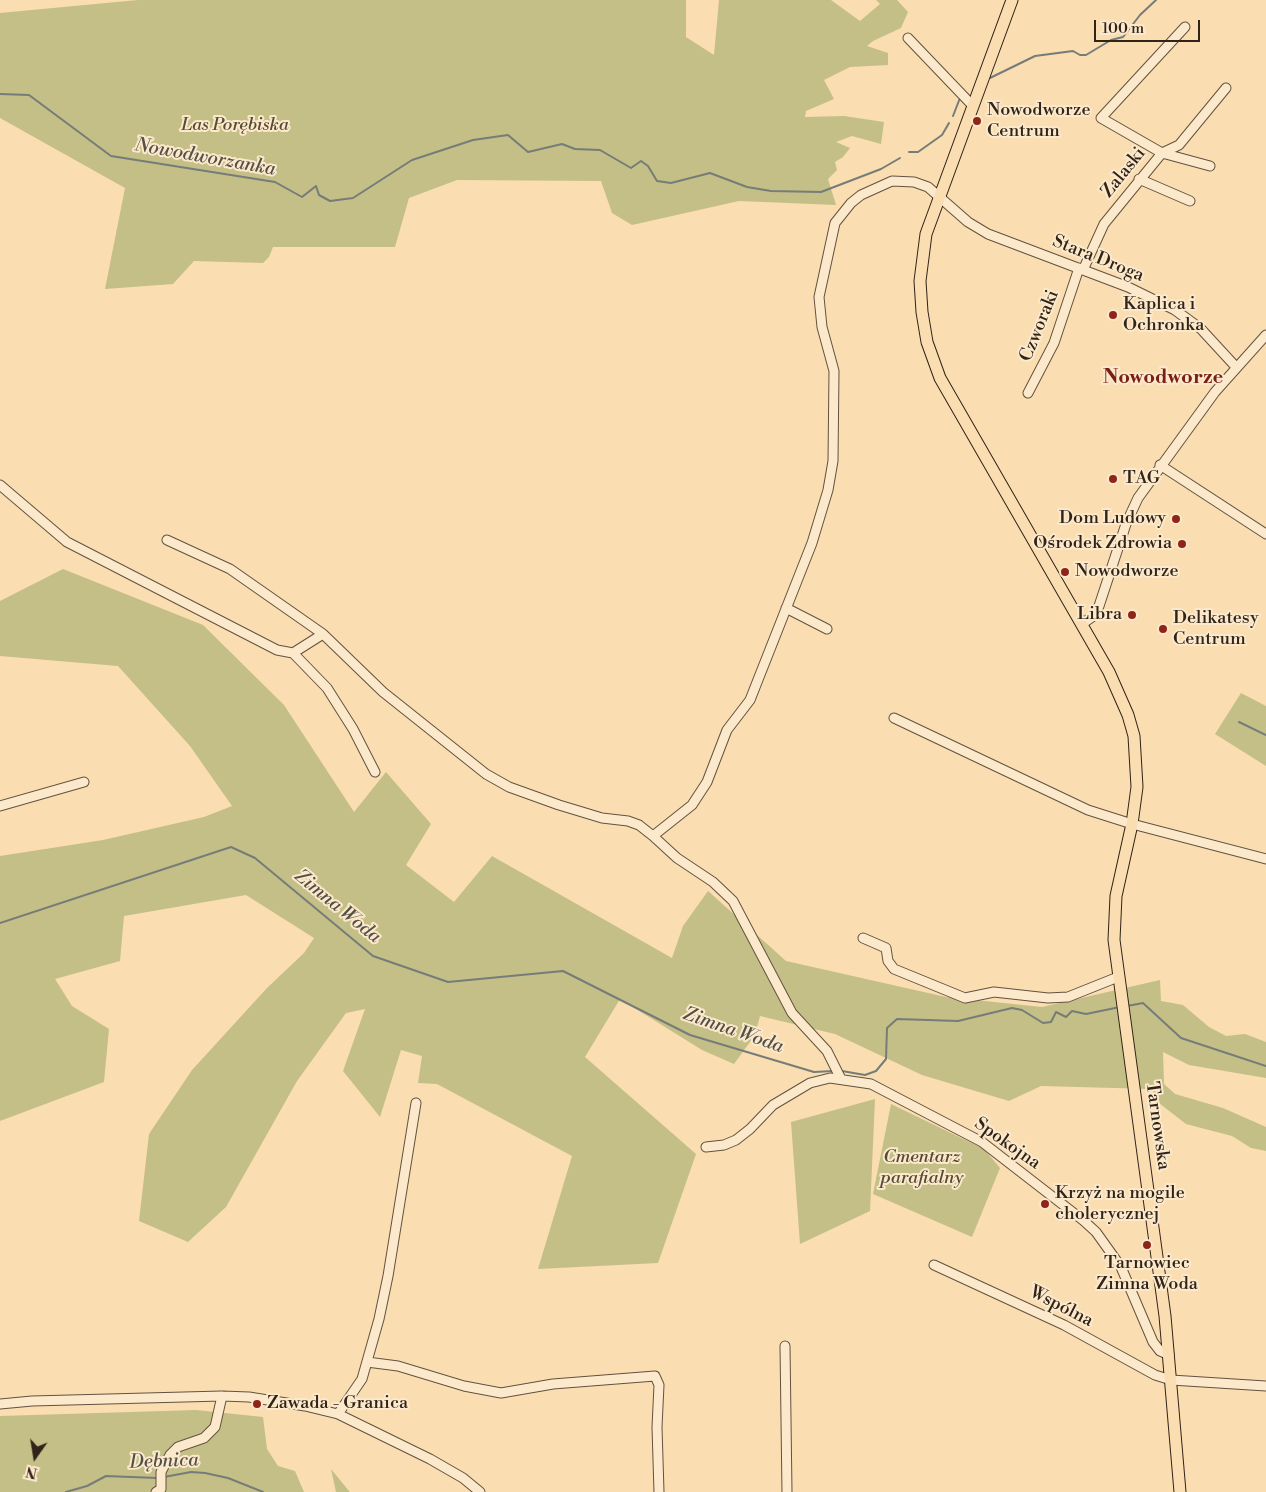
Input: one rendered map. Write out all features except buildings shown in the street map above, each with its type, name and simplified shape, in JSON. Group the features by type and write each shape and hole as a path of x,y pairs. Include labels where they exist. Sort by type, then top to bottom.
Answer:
{"main road":[{"name":"Tarnowska","path":"1012,0 926,234 922,261 921,296 927,342 949,394 1082,624 1119,692 1128,714 1137,766 1137,787 1132,824 1114,912 1114,940 1155,1236 1169,1355 1180,1492"}],"street":[{"path":"1185,27 1101,118 1162,153 1210,166"},
{"path":"908,38 973,106"},
{"name":"Zalaski","path":"1081,269 1104,224 1138,179 1162,153 1179,145 1226,88"},
{"path":"1138,179 1190,201"},
{"name":"Stara Droga","path":"653,836 692,805 707,782 727,730 750,700 812,543 833,462 834,371 819,309 821,286 835,223 844,210 856,199 892,181 914,182 928,187 940,195 968,222 988,234 1128,288 1189,318 1236,367"},
{"name":"Czworaki","path":"1028,393 1054,343 1081,269"},
{"path":"1082,624 1096,612 1126,524 1138,498 1160,465 1236,367 1266,335"},
{"path":"1160,465 1266,534"},
{"path":"0,486 67,542 234,629 285,653 293,653 323,634"},
{"path":"167,540 230,570 323,634 382,692 486,774 509,787 559,805 602,818 628,821 639,825 677,858 712,882 733,901 792,1013 827,1051 841,1079"},
{"path":"786,608 827,629"},
{"path":"293,653 327,688 354,729 375,772"},
{"path":"894,718 1070,802 1132,824 1266,859"},
{"path":"0,806 84,782"},
{"path":"863,938 886,948 888,961 894,969 965,998 994,992 1048,998 1068,997 1118,977"},
{"name":"Spokojna","path":"706,1147 724,1145 736,1140 750,1129 773,1104 799,1088 820,1079 841,1079 852,1083 871,1084 982,1142 1096,1232 1128,1279 1153,1342 1160,1351 1169,1355"},
{"path":"338,1414 362,1379 368,1362 388,1276 416,1103"},
{"name":"Wspólna","path":"934,1265 1064,1325 1155,1375 1171,1380"},
{"path":"785,1346 787,1492"},
{"path":"368,1362 398,1366 464,1386 500,1393 553,1384 655,1376 659,1385 657,1435 659,1492"},
{"path":"1171,1380 1266,1386"},
{"path":"156,1492 161,1489 161,1472 170,1455 178,1447 204,1438 215,1427 222,1396"},
{"path":"0,1404 32,1401 222,1396 270,1400 338,1414 449,1470 480,1492"}],"green space":[{"name":"Las Porębiska","path":"138,0 686,0 686,37 714,55 719,0 831,0 860,21 880,4 876,0 897,0 908,12 901,28 873,41 867,46 888,53 888,65 850,67 824,80 834,99 806,111 805,117 844,116 884,122 881,144 852,136 836,142 850,148 843,157 835,162 837,170 828,179 836,205 739,201 632,225 612,213 601,181 457,180 409,198 395,247 273,247 269,257 263,263 194,261 173,284 105,289 125,188 0,118 0,13"},
{"path":"63,569 203,625 284,705 354,812 386,772 431,824 406,865 454,902 492,856 672,958 683,926 708,891 786,961 946,997 1042,1007 1160,980 1161,1001 1183,1005 1209,1027 1226,1036 1245,1034 1266,1042 1266,1078 1189,1065 1163,1052 1164,1084 1175,1094 1223,1108 1266,1127 1266,1151 1251,1148 1232,1136 1186,1124 1159,1103 1152,1089 1041,1086 1009,1101 922,1075 835,1034 760,1016 755,1035 734,1064 702,1050 620,999 585,1057 696,1154 658,1263 538,1269 572,1156 437,1084 418,1083 422,1056 401,1050 380,1117 343,1071 365,1009 346,1013 297,1081 226,1207 188,1242 139,1221 149,1134 192,1070 267,988 304,953 314,938 246,895 124,916 120,961 55,979 72,1006 109,1029 104,1082 0,1121 0,856 103,840 204,817 232,806 190,746 118,666 0,656 0,601"},
{"path":"1241,693 1266,706 1266,766 1215,734"},
{"path":"875,1099 870,1211 800,1244 791,1122"},
{"name":"Cmentarz parafialny","path":"891,1104 984,1149 1000,1168 972,1237 873,1194"},
{"path":"196,1410 263,1417 267,1449 278,1466 295,1471 304,1492 0,1492 0,1416"},
{"path":"331,1469 349,1491 350,1492 336,1492"}],"waterway":[{"name":"Nowodworzanka","path":"990,78 1035,56 1073,51 1080,55 1086,55 1111,40 1123,37 1140,15 1156,0"},
{"name":"Nowodworzanka","path":"0,94 29,95 111,156 275,182 302,197 316,186 319,195 330,201 353,198 412,160 473,140 508,135 528,152 562,144 575,149 600,150 631,168 641,161 648,166 657,181 671,183 710,173 747,187 771,191 821,192 881,169 900,158"},
{"name":"Nowodworzanka","path":"953,116 960,98"},
{"name":"Nowodworzanka","path":"909,152 918,152 942,135 949,123"},
{"path":"1239,722 1266,735"},
{"name":"Zimna Woda","path":"0,923 231,847 255,858 373,956 448,982 563,971 690,1035 814,1072 833,1071"},
{"name":"Zimna Woda","path":"1127,1006 1143,1003 1181,1038 1266,1066"},
{"name":"Zimna Woda","path":"842,1071 865,1075 876,1071 886,1059 887,1028 897,1019 958,1021 1012,1008 1022,1010 1043,1023 1051,1022 1056,1012 1066,1017 1072,1011 1086,1014 1120,1007"},
{"name":"Dębnica","path":"164,1477 191,1472 205,1473 228,1478 263,1492"},
{"name":"Dębnica","path":"66,1492 87,1486 106,1476 157,1478"}],"place":[{"name":"Nowodworze Centrum","path":"977,121"},
{"name":"Kaplica i Ochronka","path":"1113,315"},
{"name":"TAG","path":"1113,479"},
{"name":"Dom Ludowy","path":"1176,519"},
{"name":"Ośrodek Zdrowia","path":"1182,544"},
{"name":"Nowodworze","path":"1065,572"},
{"name":"Libra","path":"1132,615"},
{"name":"Delikatesy Centrum","path":"1163,629"},
{"name":"Krzyż na mogile cholerycznej","path":"1045,1204"},
{"name":"Tarnowiec Zimna Woda","path":"1147,1245"},
{"name":"Zawada - Granica","path":"257,1404"}],"district":[{"name":"Nowodworze","path":"1163,378"}]}
